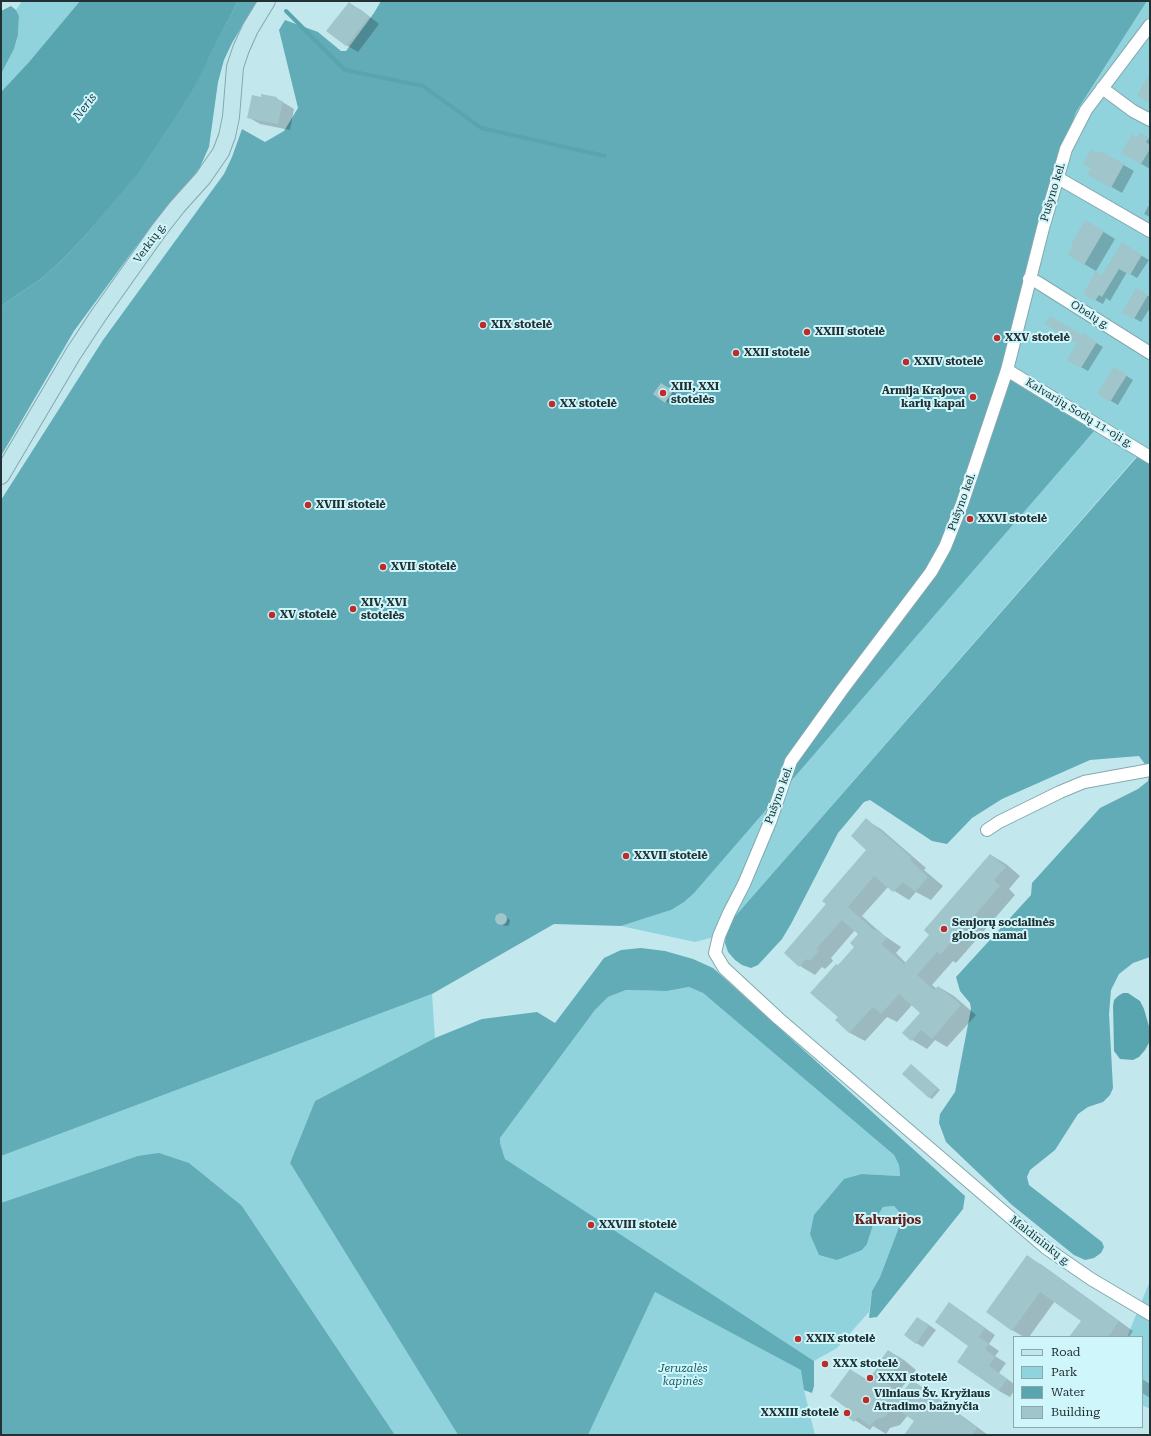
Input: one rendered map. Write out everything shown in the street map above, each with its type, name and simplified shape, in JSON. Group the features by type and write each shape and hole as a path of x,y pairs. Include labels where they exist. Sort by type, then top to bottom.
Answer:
{"main road":[{"name":"Verkių g.","path":"1,476 73,354 98,316 159,230 203,178 221,152 227,136 231,117 235,67 250,29 267,1"}],"street":[{"name":"Pušyno kel.","path":"715,953 719,936 744,884 770,822 791,761 842,690 931,572 946,547 1007,370 1029,279 1066,148 1086,110 1150,25"},
{"path":"1102,88 1133,111 1150,120"},
{"path":"1058,178 1150,231"},
{"name":"Obelų g.","path":"1029,279 1037,282 1150,354"},
{"name":"Kalvarijų Sodų 11-oji g.","path":"1007,370 1150,457"},
{"path":"987,830 999,822 1046,798 1084,782 1150,770"},
{"name":"Maldininkų g.","path":"715,953 724,968 778,1018 1046,1248 1090,1279 1150,1314"}],"green space":[{"path":"22,1 80,1 29,62 1,92 1,74 14,49 18,35 19,17 16,10"},
{"path":"1147,1 1150,1 1150,465 1136,457 730,922 726,934 695,942 621,926 671,910 1093,431 1002,375 1047,193 1076,112"},
{"path":"689,987 703,993 894,1155 899,1165 900,1176 862,1174 867,1244 874,1222 883,1207 894,1206 900,1213 899,1227 880,1277 872,1291 869,1312 837,1348 814,1361 505,1159 500,1138 595,1010 608,997 626,990 667,991"},
{"path":"432,994 435,1038 315,1101 290,1163 458,1435 395,1435 242,1206 1,1203 1,1156"},
{"path":"1150,1281 1150,1409 1143,1406 1143,1336 1127,1336"},
{"name":"Jeruzalės kapinės","path":"655,1292 802,1370 804,1390 815,1435 588,1435"}],"shaded area":[{"path":"238,1 257,1 232,43 224,60 218,82 209,147 200,167 188,185 135,248 74,331 1,456 1,306 41,279 60,262 87,234 114,201 208,59"},
{"path":"381,1 1147,1 1076,112 1047,193 1002,375 1094,431 694,893 684,902 671,910 621,926 554,924 432,994 1,1156 1,500 103,340 224,174 242,129 265,142 284,131 298,108 279,30 285,20 318,32 341,51 346,51"},
{"path":"11,6 16,10 19,16 18,35 14,49 1,74 1,11"},
{"path":"1137,457 1150,465 1150,771 1139,756 1090,760 1002,799 972,818 947,844 932,841 870,800 864,802 838,833 782,939 758,965 751,968 742,965 735,960 728,952 725,943 730,922"},
{"path":"1150,771 1150,957 1133,963 1119,974 1111,990 1109,1014 1113,1088 1110,1095 1103,1102 1088,1107 1078,1114 1055,1150 1030,1170 1027,1177 1029,1185 1102,1242 1104,1247 1101,1253 1094,1258 1085,1260 1074,1255 1012,1205 946,1142 939,1123 940,1114 955,1092 971,1009 970,1003 960,991 956,977 1031,895 1032,883 1100,808 1138,789 1148,781"},
{"path":"641,948 665,951 693,959 713,968 965,1196 963,1209 877,1317 869,1318 872,1291 880,1277 899,1227 900,1213 894,1206 883,1207 874,1222 867,1244 862,1250 837,1260 819,1255 810,1234 814,1215 844,1179 862,1174 900,1176 899,1165 894,1155 703,993 689,987 667,991 626,990 608,997 595,1010 500,1138 505,1159 814,1361 814,1386 812,1393 804,1390 801,1370 655,1292 588,1435 458,1435 290,1163 315,1101 435,1038 482,1019 537,1012 555,1023 604,958 621,950"},
{"path":"159,1153 189,1163 242,1206 395,1435 1,1435 1,1203 138,1156"}],"water":[{"name":"Neris","path":"80,1 238,1 194,87 138,173 87,234 60,262 41,279 1,306 1,92 29,62"},
{"path":"1123,993 1128,993 1140,1001 1150,1030 1150,1041 1145,1050 1139,1057 1133,1060 1120,1059 1114,1051 1113,1006 1114,1000"}],"building":[{"path":"349,2 369,17 346,46 326,31"},
{"path":"1150,74 1150,104 1137,95"},
{"path":"261,94 277,97 276,100 283,101 278,124 247,118 252,95 261,97"},
{"path":"1140,133 1149,138 1146,142 1150,145 1150,149 1141,164 1121,153 1132,134 1137,138"},
{"path":"1091,149 1099,154 1100,151 1124,164 1111,188 1087,174 1091,168 1083,164"},
{"path":"1085,220 1104,231 1084,265 1068,255 1073,245 1071,244"},
{"path":"1122,242 1142,255 1130,275 1119,269 1102,297 1099,295 1095,301 1083,294 1096,271 1102,275"},
{"path":"1136,288 1148,295 1134,319 1122,312"},
{"path":"1050,316 1097,342 1081,368 1067,360 1077,344 1045,324"},
{"path":"1114,367 1127,375 1110,402 1097,394"},
{"name":"XIII, XXI stotelės","path":"661,383 673,391 665,403 653,394"},
{"name":"Senjorų socialinės globos namai","path":"866,818 912,858 910,860 928,877 915,892 903,882 893,892 874,876 848,907 875,931 877,929 887,938 881,944 904,964 929,935 924,930 990,854 1006,867 994,880 1000,886 940,955 937,952 917,975 934,990 938,986 961,1005 932,1039 921,1030 911,1041 902,1033 920,1013 899,994 881,1014 873,1007 849,1033 835,1020 838,1017 810,993 836,964 838,965 854,947 850,943 858,934 842,920 816,949 819,951 810,961 806,959 799,967 784,953 826,904 822,901 866,850 851,836"},
{"path":"501,913 505,915 507,919 505,923 501,925 497,923 495,919 497,915"},
{"path":"911,1064 938,1088 929,1098 902,1074"},
{"path":"1027,1255 1119,1321 1109,1336 1070,1336 1081,1321 1040,1292 1012,1331 986,1312"},
{"path":"949,1302 985,1328 979,1337 989,1344 985,1349 995,1357 989,1366 1007,1379 999,1391 957,1362 968,1346 935,1322"},
{"path":"917,1317 929,1325 916,1344 904,1335"},
{"path":"888,1350 902,1361 885,1382 901,1394 912,1380 977,1428 972,1435 904,1435 914,1421 893,1406 885,1417 875,1420 870,1426 858,1417 854,1422 845,1415 849,1410 830,1396 850,1369 867,1381 881,1363 879,1362"}],"waterway":[{"path":"286,11 345,70 423,86 481,128 605,156"}],"place":[{"name":"XIX stotelė","path":"483,325"},
{"name":"XXIII stotelė","path":"807,332"},
{"name":"XXV stotelė","path":"997,338"},
{"name":"XXII stotelė","path":"736,353"},
{"name":"XXIV stotelė","path":"906,362"},
{"name":"XIII, XXI stotelės","path":"663,393"},
{"name":"Armija Krajova karių kapai","path":"973,397"},
{"name":"XX stotelė","path":"552,404"},
{"name":"XVIII stotelė","path":"308,505"},
{"name":"XXVI stotelė","path":"970,519"},
{"name":"XVII stotelė","path":"383,567"},
{"name":"XIV, XVI stotelės","path":"353,609"},
{"name":"XV stotelė","path":"272,615"},
{"name":"XXVII stotelė","path":"626,856"},
{"name":"Senjorų socialinės globos namai","path":"944,929"},
{"name":"XXVIII stotelė","path":"591,1225"},
{"name":"XXIX stotelė","path":"798,1339"},
{"name":"XXX stotelė","path":"825,1364"},
{"name":"XXXI stotelė","path":"870,1378"},
{"name":"Vilniaus Šv. Kryžiaus Atradimo bažnyčia","path":"866,1400"},
{"name":"XXXIII stotelė","path":"847,1413"}],"district":[{"name":"Kalvarijos","path":"888,1220"}]}
